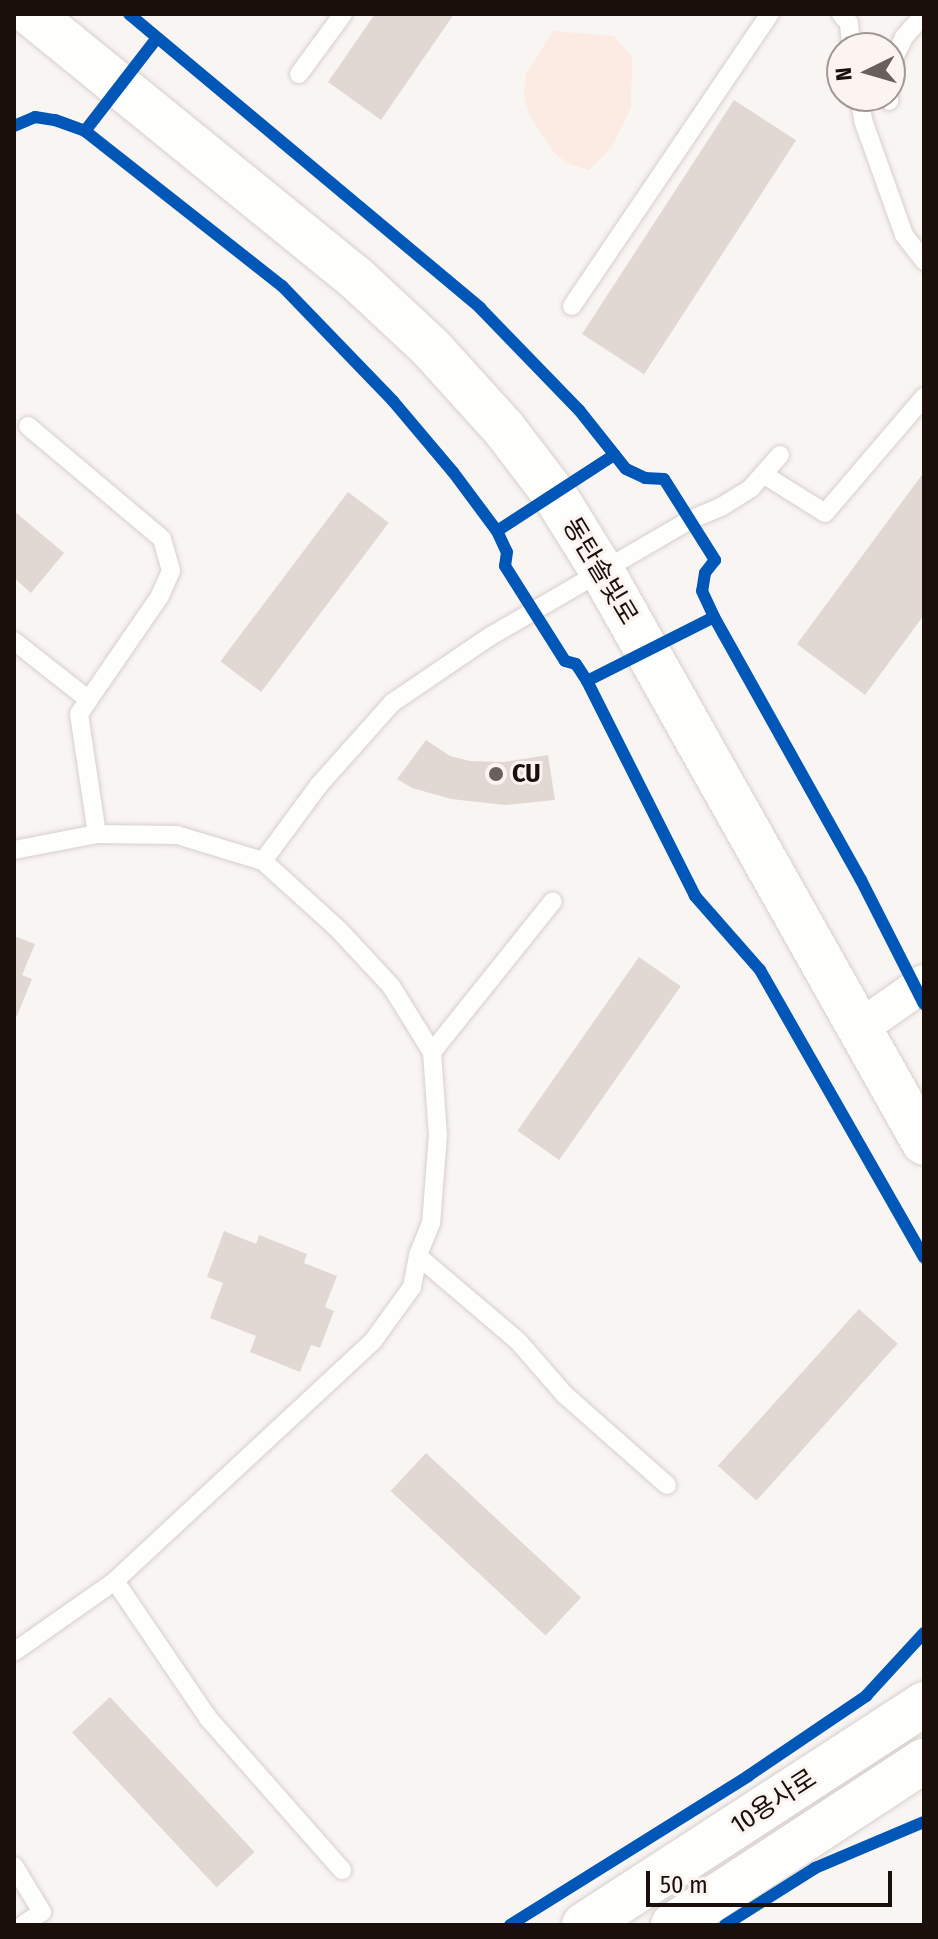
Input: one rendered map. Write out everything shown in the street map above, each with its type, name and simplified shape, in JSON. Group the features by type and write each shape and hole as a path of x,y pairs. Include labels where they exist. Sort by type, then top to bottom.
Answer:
{"street":[{"name":"동탄솔빛로","path":"31,24 356,278 431,348 522,451 554,494 602,571 924,1143"},
{"path":"860,1028 924,983"},
{"name":"10용사로","path":"584,1925 919,1704"},
{"name":"10용사로","path":"673,1925 924,1761"}],"lane":[{"path":"299,74 343,14"},
{"path":"572,306 770,14"},
{"path":"841,14 849,23 850,32"},
{"path":"906,35 924,15"},
{"path":"862,112 904,235 924,261"},
{"path":"763,474 825,513 924,397"},
{"path":"28,426 162,539 171,571 160,596 79,714 83,761 97,834"},
{"path":"263,861 319,785 392,703 489,637 751,488 780,455"},
{"path":"16,646 89,700"},
{"path":"14,850 97,834 177,835 263,861 338,929 391,986 432,1052 438,1135 431,1223 418,1256 412,1287 373,1341 115,1581 14,1652"},
{"path":"432,1052 553,901"},
{"path":"418,1256 518,1341 565,1395 667,1485"},
{"path":"115,1581 208,1718 342,1870"},
{"path":"14,1866 42,1912 23,1925"}],"shaded area":[{"path":"553,31 614,36 632,57 631,108 611,148 589,170 566,163 553,151 529,115 524,94 526,74"}],"building":[{"path":"375,14 454,14 381,120 328,82"},
{"path":"734,100 796,140 644,374 582,334"},
{"path":"924,472 924,615 865,695 797,644"},
{"path":"348,492 389,523 261,692 220,661"},
{"path":"14,511 64,553 31,593 14,578"},
{"path":"426,740 450,756 470,761 504,762 548,755 555,800 505,805 451,799 412,788 397,779"},
{"path":"14,936 35,944 22,975 32,979 17,1016 14,1015"},
{"path":"639,957 681,986 559,1160 517,1131"},
{"path":"224,1231 256,1244 259,1235 307,1254 304,1263 337,1276 325,1307 334,1311 320,1348 311,1345 300,1372 250,1352 256,1336 210,1318 223,1283 207,1277"},
{"path":"859,1309 898,1344 756,1501 718,1466"},
{"path":"426,1453 581,1598 546,1636 391,1491"},
{"path":"110,1697 255,1852 217,1888 72,1732"}],"cycle path":[{"path":"129,14 480,308 579,410 626,469 645,478 664,479 715,560 705,573 702,591 714,617 861,880 924,1004"},
{"path":"85,131 156,39"},
{"path":"14,126 35,117 55,120 85,131 282,286 393,401 453,472 497,531 507,552 505,566 565,661 576,664 587,681 695,896 760,970 924,1258"},
{"path":"497,531 614,455"},
{"path":"587,681 714,617"},
{"path":"510,1925 748,1776 866,1696 924,1633"},
{"path":"725,1925 815,1868 924,1822"}],"place":[{"name":"CU","path":"496,774"}]}
